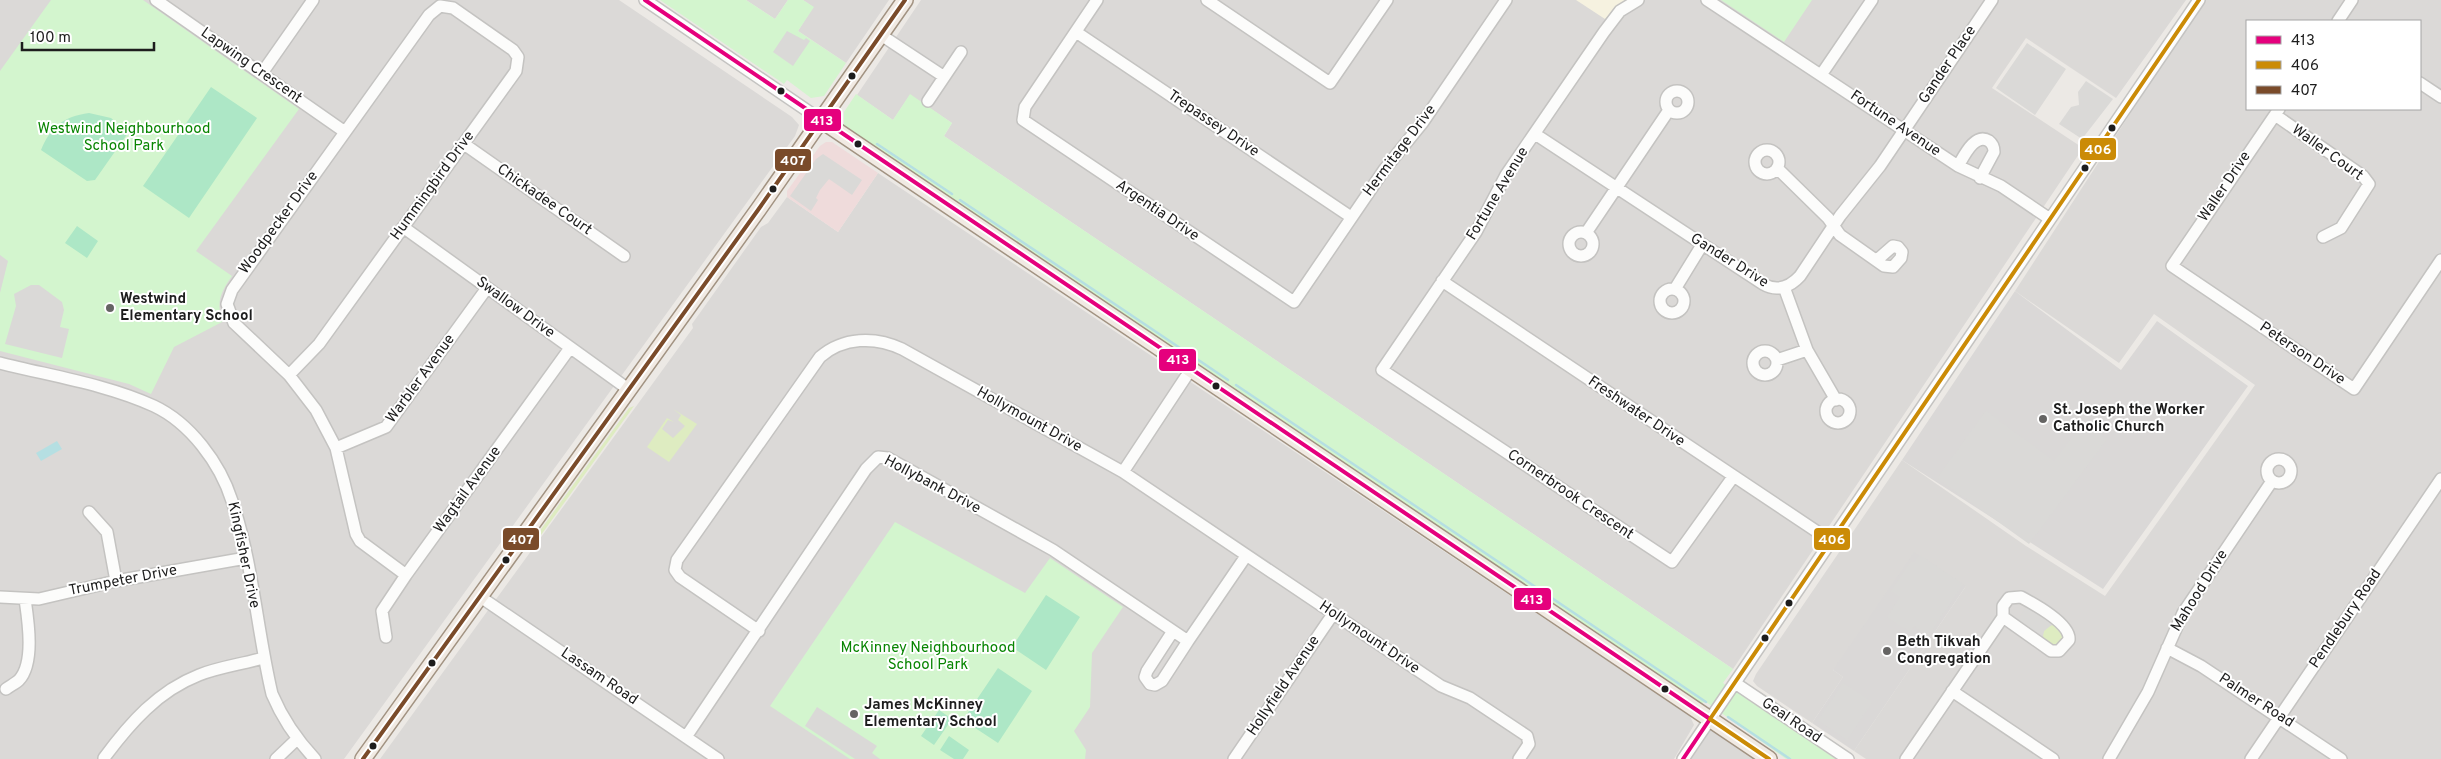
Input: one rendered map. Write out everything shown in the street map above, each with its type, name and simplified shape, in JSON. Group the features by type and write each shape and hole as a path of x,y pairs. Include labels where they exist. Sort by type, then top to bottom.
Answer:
{"main road":[{"path":"363,759 905,0"},
{"path":"821,120 1769,759"}],"street":[{"name":"Lapwing Crescent","path":"156,0 344,132"},
{"path":"262,73 313,0"},
{"path":"645,0 821,120"},
{"path":"1076,32 1097,0"},
{"path":"1207,0 1330,83 1387,0"},
{"name":"Hermitage Drive","path":"1294,302 1351,217 1384,170 1423,122 1506,0"},
{"name":"Fortune Avenue","path":"1382,370 1476,232 1506,175 1610,23 1620,12 1638,0"},
{"name":"Fortune Avenue","path":"1707,0 1958,166 1980,178 2001,186 2050,219"},
{"path":"1821,75 1872,0"},
{"name":"Gander Place","path":"1904,130 1992,0"},
{"path":"1683,759 2199,0"},
{"path":"2339,20 2352,0"},
{"name":"Woodpecker Drive","path":"406,575 360,541 336,448 316,410 289,375 234,323 227,304 232,290 429,15 440,6 453,8"},
{"name":"Hummingbird Drive","path":"289,375 319,344 516,71 519,61 513,50 453,8"},
{"name":"Argentia Drive","path":"1076,32 1027,103 1022,117 1027,125 1294,302"},
{"name":"Trepassey Drive","path":"1076,32 1351,217"},
{"path":"881,35 943,76"},
{"path":"928,101 943,76 961,52"},
{"path":"2421,84 2441,97"},
{"path":"1586,233 1669,110"},
{"name":"Waller Court","path":"2277,112 2363,176 2369,184 2341,228 2323,237"},
{"name":"Waller Drive","path":"2172,266 2277,112"},
{"name":"Gander Drive","path":"1535,134 1702,245 1772,288 1792,284 1800,276 1833,226 1904,130"},
{"path":"1958,166 1974,142 1980,139 1988,141 1992,144 1994,152 1980,178"},
{"name":"Chickadee Court","path":"464,144 624,256"},
{"path":"1777,168 1796,185 1840,235 1877,260"},
{"name":"Swallow Drive","path":"403,227 628,389"},
{"path":"1675,289 1702,245"},
{"name":"Peterson Drive","path":"2172,266 2354,389 2441,260"},
{"name":"Freshwater Drive","path":"1442,281 1831,541"},
{"path":"1784,287 1807,350 1836,400"},
{"name":"Warbler Avenue","path":"336,448 386,427 487,288"},
{"name":"Hollymount Drive","path":"759,631 684,580 674,570 679,556 809,370 827,350 842,343 873,340 893,344 1123,472 1441,686 1470,698 1525,734 1529,740 1527,748 1519,759"},
{"name":"Wagtail Avenue","path":"386,637 382,611 570,348"},
{"path":"1777,360 1807,350"},
{"name":"Kingfisher Drive","path":"0,363 122,393 156,407 187,430 214,462 232,500 246,558 263,658 272,694 281,716 297,739 315,759"},
{"path":"1123,472 1191,369"},
{"name":"Cornerbrook Crescent","path":"1382,370 1672,562 1733,477"},
{"name":"Hollybank Drive","path":"686,737 866,469 873,459 882,456 1053,550 1188,642"},
{"name":"Pendlebury Road","path":"2251,759 2441,479"},
{"name":"Mahood Drive","path":"2108,759 2140,709 2176,627 2192,599 2272,481"},
{"path":"89,512 106,532 116,582"},
{"path":"1173,632 1147,671 1145,677 1150,684 1155,685 1162,681 1246,556"},
{"name":"Trumpeter Drive","path":"0,597 39,598 246,558"},
{"name":"Lassam Road","path":"479,596 718,759"},
{"path":"1906,759 2003,617 2002,611 2005,602 2012,597 2021,597 2066,627 2069,640 2059,651 2051,651 2003,617"},
{"path":"6,689 19,680 27,662 29,637 24,599"},
{"name":"Hollyfield Avenue","path":"1234,759 1333,614"},
{"name":"Palmer Road","path":"2168,648 2201,666 2341,759"},
{"path":"104,758 126,728 168,692 200,675 263,658"},
{"name":"Geal Road","path":"1735,683 1848,759"},
{"path":"1952,691 2053,759"},
{"path":"276,759 297,739"}],"shaded area":[{"path":"0,0 619,0 792,117 799,125 795,136 344,759 0,759"},
{"path":"746,0 788,0 775,19"},
{"path":"803,0 889,0 846,63 798,31 813,7"},
{"path":"921,0 2186,0 2116,98 2026,38 1992,88 2083,148 1733,669 944,136 952,123 910,95 893,120 857,95"},
{"path":"1576,0 1625,0 1605,19"},
{"path":"2204,0 2441,0 2441,759 1866,759 1854,751 1966,586 1833,670 1843,677 1812,723 1757,686 1753,681 1756,674 1902,460 2026,546 2105,596 2255,385 2154,314 2119,363 2015,291"},
{"path":"787,31 810,41 793,66 773,52"},
{"path":"2027,43 2066,69 2035,115 1996,88"},
{"path":"2086,81 2113,99 2082,139 2059,124 2071,107 2079,105 2078,92"},
{"path":"826,142 832,142 878,173 838,232 787,197 787,191 820,146"},
{"path":"823,154 862,180 852,195 829,179 820,190 816,198 818,200 811,211 790,196 816,159"},
{"path":"878,173 1690,716 1694,725 1674,759 380,759 693,328 692,324 761,227 768,223 787,197 838,232"},
{"path":"31,285 39,285 62,302 64,310 60,327 69,329 62,358 5,344 16,306 14,294"},
{"path":"2015,291 2121,370 2157,321 2248,386 2103,589 1902,460"},
{"path":"1986,411 2054,461 2082,424 2107,439 2029,544 1937,478"},
{"path":"1914,552 1966,586 1854,751 1812,723 1843,677 1833,670"},
{"path":"1920,555 1963,584 1928,636 1914,626 1910,632 1887,617 1900,597 1891,591 1911,561 1914,563"},
{"path":"2026,607 2053,624 2044,631 2042,639 2016,622"},
{"path":"1843,683 1872,702 1847,740 1818,720"},
{"path":"817,707 877,746 872,753 880,759 855,759 805,726"},
{"path":"1711,725 1760,759 1688,759"}],"green space":[{"name":"Westwind Neighbourhood School Park","path":"51,0 143,0 299,109 196,251 232,276 220,297 221,315 224,321 174,347 151,394 129,384 0,351 0,293 8,261 0,255 0,71"},
{"path":"660,0 746,0 775,19 788,0 803,0 814,7 798,31 846,63 824,96 811,98 787,80 784,84"},
{"path":"1721,0 1812,0 1784,42"},
{"path":"211,87 257,118 189,218 143,186"},
{"path":"856,94 893,120 910,94 952,123 944,136 1733,669 1723,683 1836,759 1786,759 1706,702 1701,703 1669,683 953,201 844,125 844,112"},
{"path":"89,113 111,118 128,133 95,180 87,181 41,150 49,135 59,124 72,117"},
{"path":"77,226 98,241 87,258 65,243"},
{"path":"634,406 541,535 536,536 629,408"},
{"path":"673,409 697,424 669,462 647,447 667,418 674,422 668,420 662,429 673,438 685,426 678,420 681,415"},
{"name":"McKinney Neighbourhood School Park","path":"895,522 1025,593 1050,558 1123,607 1092,653 1090,707 1074,731 1086,750 1085,759 850,759 770,706"},
{"path":"1046,595 1080,617 1046,670 1012,647"},
{"path":"2053,625 2060,628 2063,635 2060,642 2053,645 2046,642 2043,635 2046,628"},
{"path":"998,668 1032,691 998,743 963,720"},
{"path":"939,710 952,719 934,745 921,736"},
{"path":"949,736 969,750 963,759 954,759 940,750"}],"water":[{"path":"57,441 62,449 41,461 36,453"}],"waterway":[{"path":"877,144 952,194"},
{"path":"960,200 1186,352"},
{"path":"1194,357 1228,380"},
{"path":"1236,385 1706,702"},
{"path":"1728,717 1790,759"}],"transit line":[{"name":"413","path":"645,0 1710,719"},
{"name":"407","path":"363,759 758,210 905,0"},
{"name":"406","path":"1710,719 2199,0"},
{"name":"413","path":"1683,759 1710,719"},
{"name":"406","path":"1710,719 1769,759"}],"place":[{"name":"Westwind Elementary School","path":"110,308"},
{"name":"St. Joseph the Worker Catholic Church","path":"2043,419"},
{"name":"Beth Tikvah Congregation","path":"1887,651"},
{"name":"James McKinney Elementary School","path":"854,714"}]}
